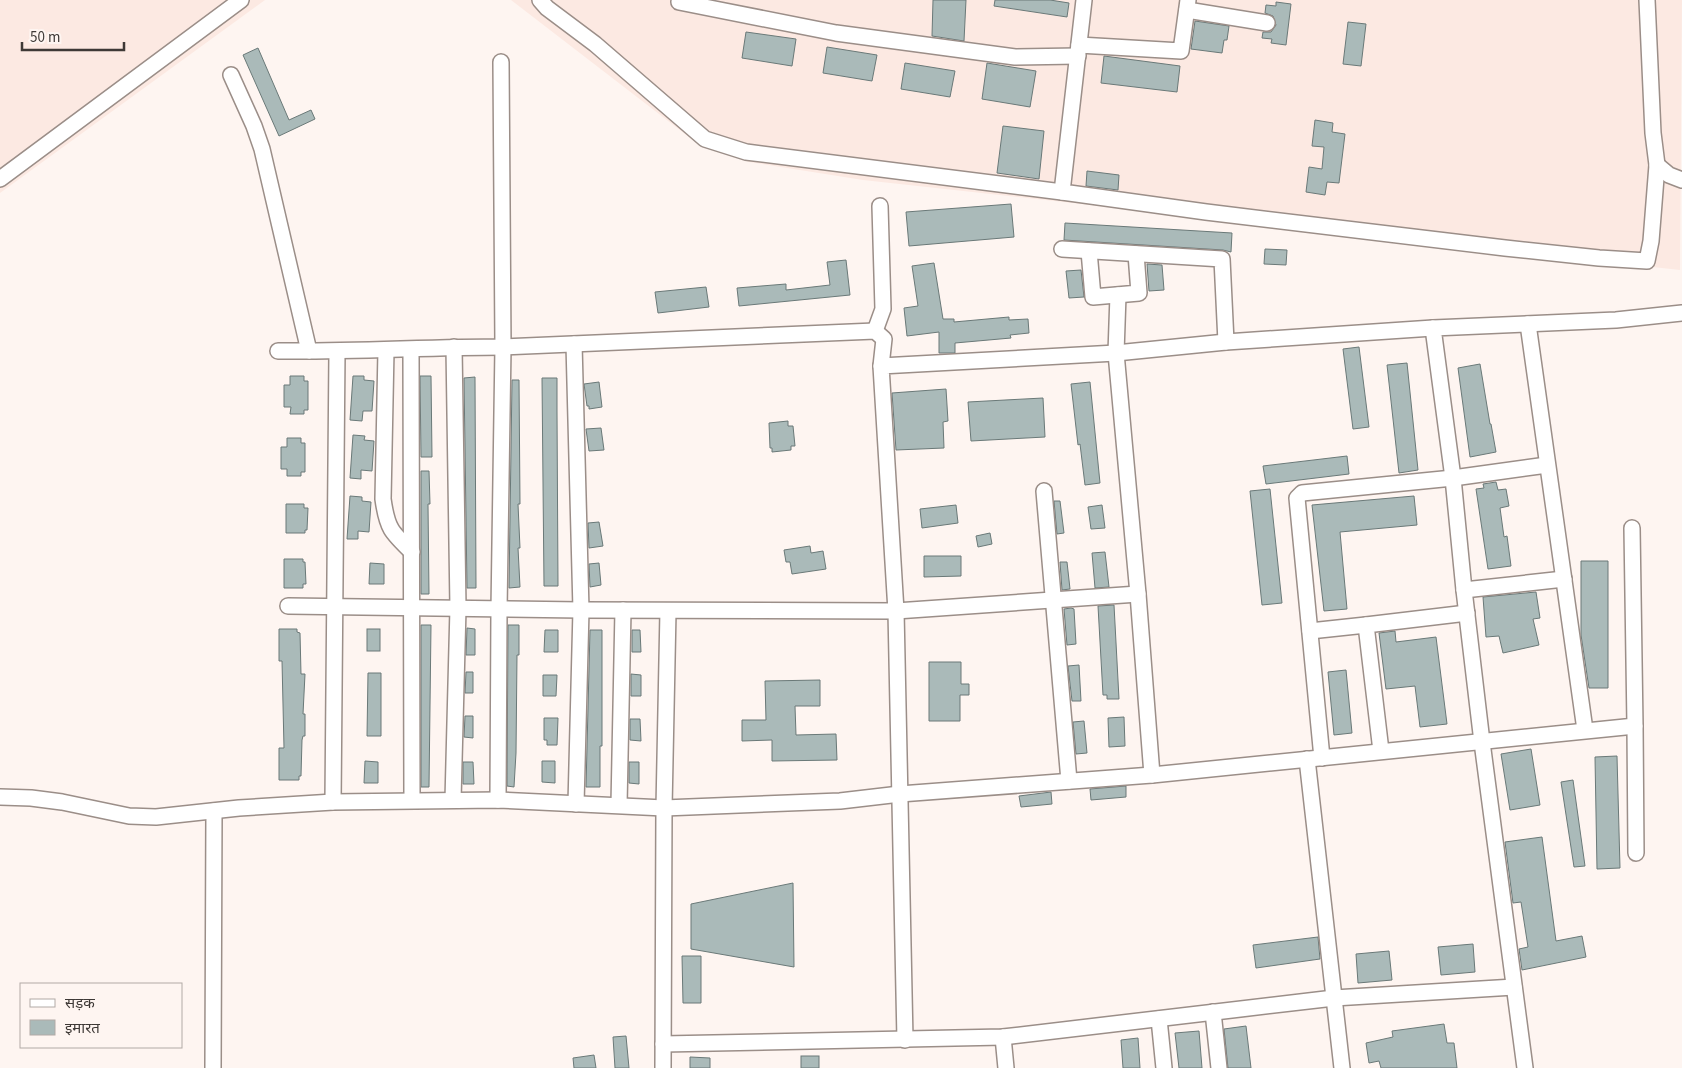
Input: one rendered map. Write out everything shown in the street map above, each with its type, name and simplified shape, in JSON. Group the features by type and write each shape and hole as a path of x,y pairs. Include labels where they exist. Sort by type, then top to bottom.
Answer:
{"street":[{"path":"0,179 241,0"},
{"path":"540,0 547,8 595,44 705,139 746,152 1206,212 1505,248 1647,261 1652,241 1657,165 1653,133 1647,0"},
{"path":"1062,192 1084,0"},
{"path":"679,2 836,33 1015,57 1078,50 1181,51 1187,5 1267,23"},
{"path":"498,800 503,348 501,62"},
{"path":"231,75 254,126 262,149 309,351"},
{"path":"1657,165 1669,174 1682,180"},
{"path":"875,331 883,309 880,206"},
{"path":"1062,250 1222,259 1226,342"},
{"path":"1089,251 1093,298 1139,293 1136,254"},
{"path":"1118,295 1116,353 1152,775"},
{"path":"881,366 1116,353 1226,342 1434,328 1616,320 1682,313"},
{"path":"1528,324 1585,730"},
{"path":"1434,328 1453,478 1482,742 1525,1068"},
{"path":"278,351 337,352 454,347 503,348 875,331 884,339 881,366 896,611 905,1040"},
{"path":"574,344 581,610 576,804"},
{"path":"453,800 458,608 454,347"},
{"path":"386,350 383,499 386,521 396,537 412,552"},
{"path":"411,350 412,800"},
{"path":"333,802 337,352"},
{"path":"1342,1068 1334,998 1314,759 1310,631 1297,498 1302,493 1453,478 1547,465"},
{"path":"1044,491 1069,782"},
{"path":"1632,528 1636,853"},
{"path":"1464,590 1564,579"},
{"path":"288,606 499,610 896,611 1138,594"},
{"path":"619,805 623,610"},
{"path":"663,1068 664,808 668,611"},
{"path":"1310,631 1467,613"},
{"path":"1366,625 1381,751"},
{"path":"0,797 62,802 129,816 156,816 333,802 412,800 498,800 664,808 840,800 1152,775 1635,726"},
{"path":"213,1068 214,810"},
{"path":"663,1044 1003,1037 1334,998 1514,987"},
{"path":"1213,1012 1219,1068"},
{"path":"1159,1019 1164,1068"},
{"path":"1003,1037 1006,1068"}],"shaded area":[{"path":"0,0 265,0 0,193"},
{"path":"511,0 1682,0 1680,270 863,180 749,162 698,144"}],"building":[{"path":"933,0 966,0 964,41 932,36"},
{"path":"995,0 1050,0 1069,3 1067,17 994,6"},
{"path":"1276,2 1291,4 1286,45 1271,43 1272,39 1262,38 1263,32 1271,32 1276,25 1273,16 1265,13 1266,5 1276,6"},
{"path":"1195,21 1229,26 1227,40 1224,40 1222,53 1191,49"},
{"path":"1348,22 1366,24 1361,66 1343,64"},
{"path":"746,32 796,39 792,66 742,58"},
{"path":"827,47 877,55 872,81 823,73"},
{"path":"258,48 289,120 311,110 315,119 279,136 243,55"},
{"path":"1104,56 1180,66 1177,92 1101,83"},
{"path":"905,63 955,71 950,97 901,89"},
{"path":"987,63 1036,71 1030,107 982,99"},
{"path":"1315,120 1333,123 1332,132 1345,134 1339,183 1327,182 1325,195 1306,192 1309,167 1322,169 1324,147 1312,146"},
{"path":"1003,126 1044,131 1039,179 997,173"},
{"path":"1087,171 1119,175 1118,190 1086,186"},
{"path":"1011,204 1014,237 909,246 906,212"},
{"path":"1065,223 1232,233 1231,252 1064,240"},
{"path":"1265,249 1287,250 1286,265 1264,264"},
{"path":"846,260 850,295 739,306 737,288 786,284 786,290 830,285 827,262"},
{"path":"934,263 943,319 954,319 954,322 1009,317 1009,320 1028,319 1029,333 1010,335 1011,338 955,343 955,353 939,353 939,332 907,336 904,308 918,306 912,266"},
{"path":"1147,264 1162,265 1164,290 1149,291"},
{"path":"1081,270 1084,297 1069,298 1066,271"},
{"path":"706,287 709,307 658,313 655,292"},
{"path":"1359,347 1369,427 1353,429 1343,349"},
{"path":"1407,363 1418,470 1399,473 1387,365"},
{"path":"1480,364 1496,452 1470,457 1458,368"},
{"path":"290,376 304,376 304,381 308,381 308,410 304,410 304,414 290,414 291,407 284,407 284,385 290,385"},
{"path":"353,376 364,376 364,380 374,381 372,411 363,411 362,421 350,420"},
{"path":"420,376 431,376 432,457 421,457"},
{"path":"475,377 476,588 467,588 464,378"},
{"path":"542,378 557,378 558,586 544,586"},
{"path":"512,380 519,380 520,504 518,504 520,548 518,548 520,587 509,588"},
{"path":"599,382 602,407 589,409 584,384"},
{"path":"1090,382 1100,483 1085,485 1071,384"},
{"path":"946,389 948,421 943,422 944,448 896,450 892,393"},
{"path":"1043,398 1045,437 971,441 968,402"},
{"path":"788,421 788,426 793,426 795,446 791,446 791,450 772,452 772,448 770,448 769,423"},
{"path":"601,428 604,450 589,451 586,429"},
{"path":"353,435 365,436 364,440 374,441 372,471 361,470 361,479 350,478"},
{"path":"287,438 301,438 301,443 305,443 305,472 301,472 301,476 287,476 287,469 281,469 281,447 287,447"},
{"path":"1347,456 1349,474 1266,484 1263,466"},
{"path":"421,471 429,471 429,594 421,594"},
{"path":"1496,482 1498,490 1506,489 1509,506 1500,508 1504,537 1507,536 1511,566 1488,569 1476,489 1484,488 1483,484"},
{"path":"1270,489 1282,603 1262,605 1250,491"},
{"path":"350,496 362,497 362,501 371,502 369,532 358,531 358,539 347,539"},
{"path":"1414,496 1417,525 1340,532 1347,609 1324,611 1312,505"},
{"path":"1054,501 1060,501 1064,533 1057,534"},
{"path":"286,504 304,504 304,508 308,508 307,530 305,530 305,533 286,533"},
{"path":"956,505 958,523 922,528 920,509"},
{"path":"1102,505 1105,528 1091,529 1088,507"},
{"path":"599,522 603,546 589,548 588,523"},
{"path":"990,533 992,544 978,547 976,536"},
{"path":"810,546 811,553 823,551 826,569 792,574 790,562 786,562 784,550"},
{"path":"1105,552 1109,587 1095,588 1092,553"},
{"path":"924,556 961,556 961,576 924,577"},
{"path":"284,559 303,559 303,562 305,562 306,584 303,584 303,588 284,588"},
{"path":"1581,561 1608,561 1608,688 1589,688 1581,635"},
{"path":"1060,562 1067,562 1070,589 1062,590"},
{"path":"370,563 384,564 384,584 369,584"},
{"path":"599,563 601,585 590,587 589,564"},
{"path":"1536,592 1540,618 1533,619 1539,645 1503,653 1499,636 1486,637 1483,597"},
{"path":"1114,605 1119,699 1107,699 1107,695 1103,695 1098,606"},
{"path":"1064,609 1074,609 1076,644 1067,645"},
{"path":"421,625 431,625 429,787 421,787"},
{"path":"508,625 519,625 514,787 507,786"},
{"path":"467,628 475,629 475,655 466,655"},
{"path":"279,629 297,629 297,632 300,633 301,674 305,674 303,714 305,714 305,736 303,736 302,740 301,776 299,776 299,780 279,780 279,748 284,748 282,661 279,661"},
{"path":"367,629 380,629 380,651 367,651"},
{"path":"545,630 558,630 558,652 544,652"},
{"path":"590,630 602,630 600,787 586,787"},
{"path":"632,630 640,630 641,652 632,652"},
{"path":"1395,631 1396,642 1436,637 1447,724 1420,727 1415,686 1386,689 1379,633"},
{"path":"929,662 961,662 961,684 969,684 969,695 960,695 960,721 929,721"},
{"path":"1079,665 1081,701 1072,701 1068,666"},
{"path":"1346,670 1352,733 1334,735 1328,672"},
{"path":"466,672 473,672 473,693 465,693"},
{"path":"368,673 381,673 381,736 367,736"},
{"path":"631,674 641,675 641,696 631,696"},
{"path":"543,675 557,675 556,696 543,696"},
{"path":"820,680 820,706 795,706 796,735 836,734 837,760 772,761 772,740 742,741 742,720 766,720 765,681"},
{"path":"465,716 473,716 473,738 464,737"},
{"path":"1124,717 1125,746 1109,747 1108,718"},
{"path":"544,718 558,718 557,745 547,745 547,740 544,740"},
{"path":"630,719 640,719 641,741 630,740"},
{"path":"1084,721 1087,753 1076,754 1073,722"},
{"path":"1531,749 1540,805 1510,810 1501,754"},
{"path":"1617,756 1620,868 1597,869 1595,757"},
{"path":"365,761 378,762 378,783 364,783"},
{"path":"542,761 555,761 555,783 542,782"},
{"path":"463,762 473,762 474,784 463,784"},
{"path":"629,762 639,762 639,784 629,783"},
{"path":"1573,780 1585,866 1574,867 1561,782"},
{"path":"1126,786 1126,797 1091,800 1090,789"},
{"path":"1051,792 1052,804 1021,807 1019,796"},
{"path":"1542,837 1556,941 1582,936 1586,957 1522,970 1519,949 1528,947 1521,902 1513,903 1505,842"},
{"path":"793,883 794,967 691,949 691,904"},
{"path":"1318,937 1320,959 1256,968 1253,945"},
{"path":"1473,944 1475,972 1441,975 1438,947"},
{"path":"1389,951 1392,980 1358,983 1356,954"},
{"path":"682,956 701,956 701,1003 683,1003"},
{"path":"1444,1024 1447,1043 1454,1043 1457,1068 1381,1068 1379,1061 1369,1063 1366,1043 1393,1037 1392,1031"},
{"path":"1246,1026 1251,1068 1228,1068 1224,1029"},
{"path":"1199,1031 1202,1068 1179,1068 1175,1033"},
{"path":"626,1036 629,1068 615,1068 613,1037"},
{"path":"1138,1038 1140,1068 1123,1068 1121,1040"},
{"path":"594,1055 596,1068 574,1068 573,1058"},
{"path":"801,1056 819,1056 819,1068 801,1068"},
{"path":"690,1057 710,1058 710,1068 690,1068"}]}
